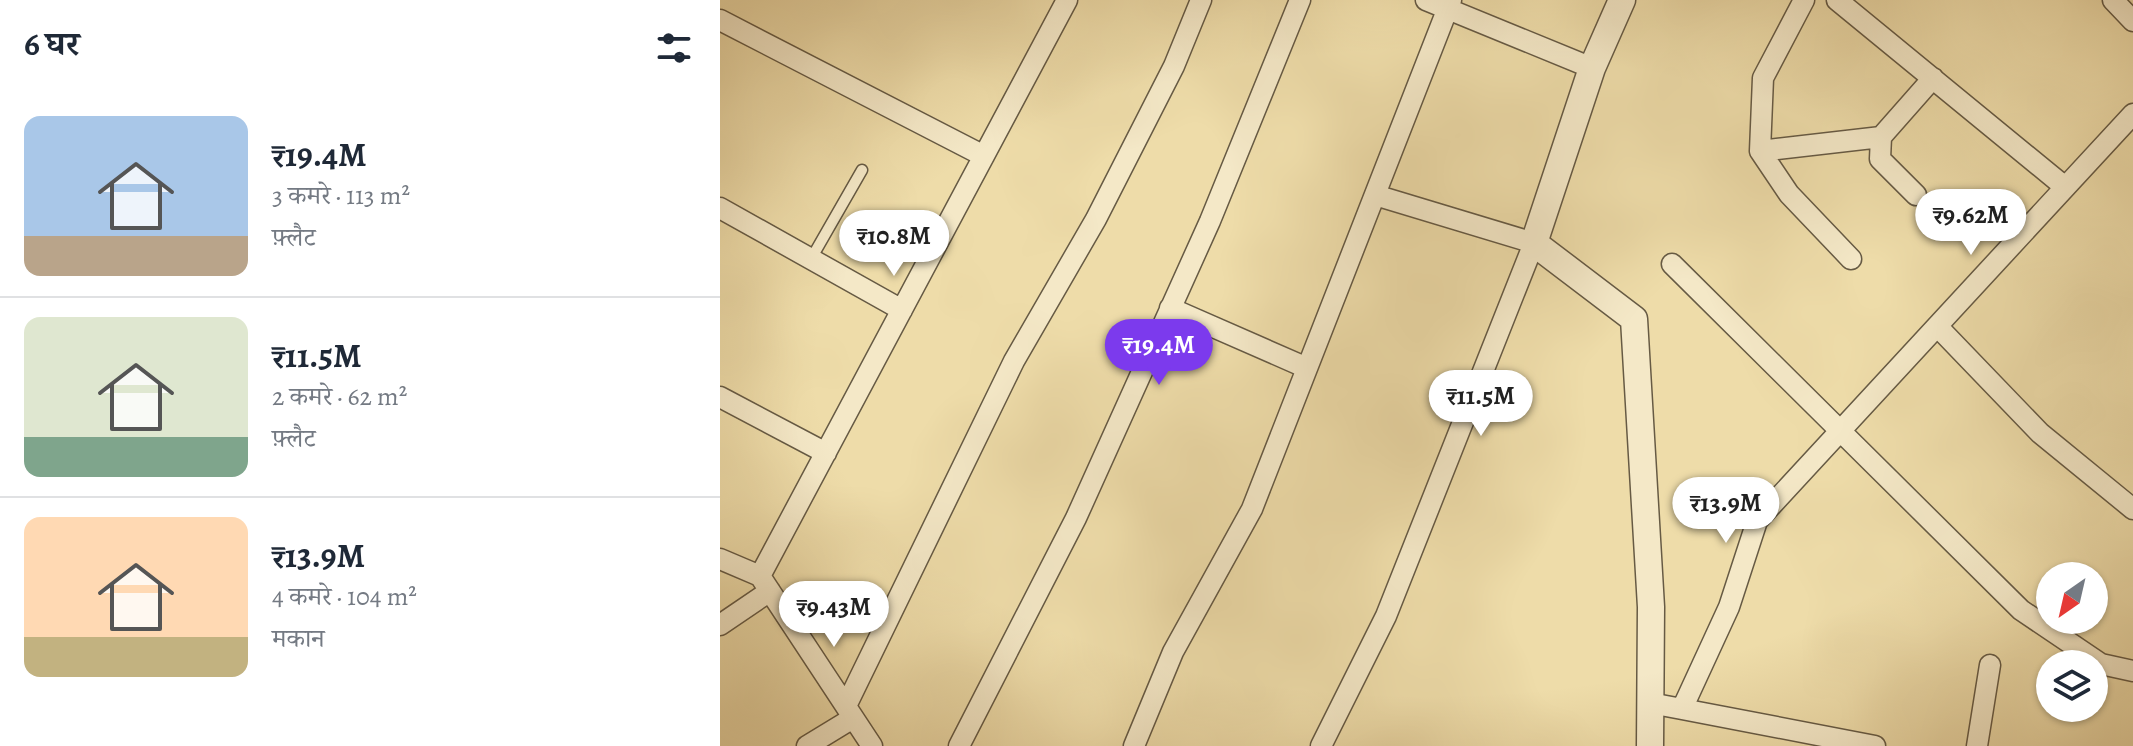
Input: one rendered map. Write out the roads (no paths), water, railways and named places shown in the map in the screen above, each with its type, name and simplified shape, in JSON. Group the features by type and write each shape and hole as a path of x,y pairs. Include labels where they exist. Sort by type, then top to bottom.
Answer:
{"street":[{"path":"807,746 850,712 1014,361 1103,205 1174,66 1201,0"},
{"path":"959,746 1076,518 1170,308 1300,0"},
{"path":"1426,0 1450,5 1592,68"},
{"path":"1321,746 1386,616 1534,243 1592,68 1622,0"},
{"path":"1804,0 1763,78 1760,151 1789,194 1851,259"},
{"path":"1837,0 2065,187"},
{"path":"2113,0 2133,21"},
{"path":"720,625 765,584 826,453 984,156 1059,2"},
{"path":"1134,746 1173,652 1252,509 1450,5"},
{"path":"720,20 984,156"},
{"path":"1916,195 1880,159 1881,137 1933,78"},
{"path":"1682,709 1729,607 1757,521 2133,114"},
{"path":"1760,151 1881,137"},
{"path":"1375,195 1534,243 1634,319 1651,607 1650,746"},
{"path":"720,208 902,310"},
{"path":"1672,264 2021,610 2101,664 2133,671"},
{"path":"1170,308 1307,368"},
{"path":"1937,326 2040,433 2133,509"},
{"path":"720,397 826,453"},
{"path":"720,559 765,584 872,746"},
{"path":"1977,746 1990,665"},
{"path":"1650,703 1814,741 1875,746"}],"lane":[{"path":"811,259 862,170"}]}
